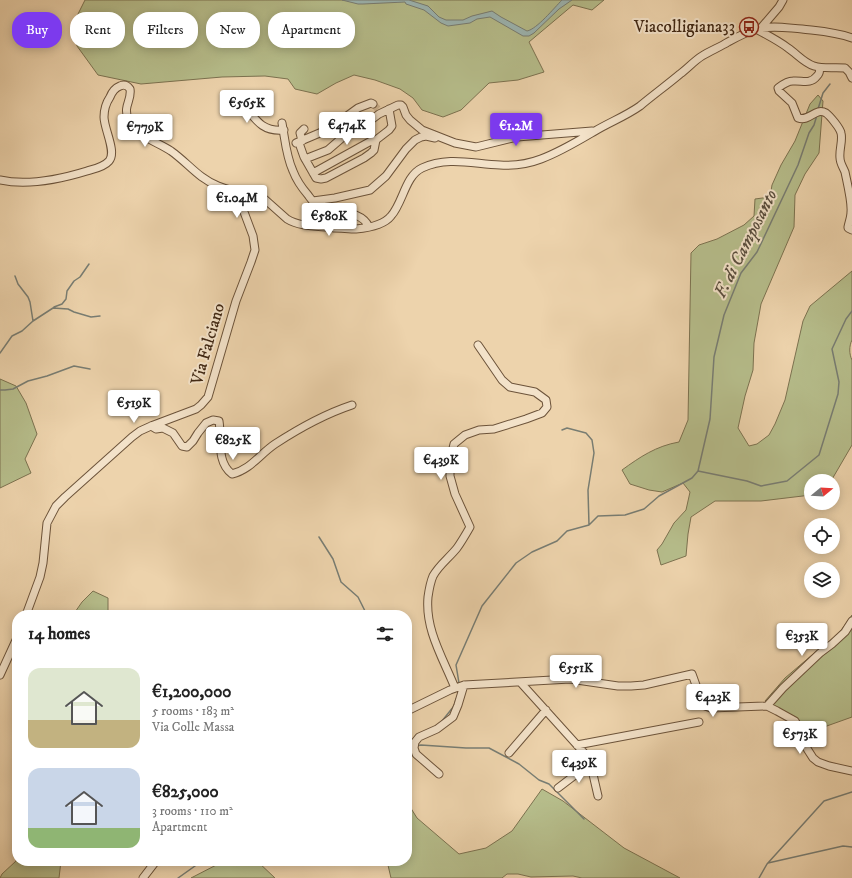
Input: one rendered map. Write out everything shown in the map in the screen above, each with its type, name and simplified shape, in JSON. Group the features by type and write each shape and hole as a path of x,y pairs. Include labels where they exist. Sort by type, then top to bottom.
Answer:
{"street":[{"path":"758,29 780,7 783,0"},
{"path":"0,180 29,182 56,179 100,167 110,161 112,154 104,120 106,106 116,88 124,85 128,86 131,92 126,106 126,111 127,117 131,124 146,138 171,151 192,170 207,180 240,193 260,195 292,222 349,229 369,227 388,220 392,216 411,177 422,168 450,161 502,166 521,165 544,158 579,141 627,114 703,55 745,33 758,29 790,28 838,34 852,38"},
{"path":"758,29 787,47 811,65 819,68 845,68 852,78"},
{"path":"819,68 819,75 814,79 804,82 791,81 778,88 779,91 792,103 798,118 806,119 816,112 822,112 826,114 839,129 841,133 841,163 852,206 848,228 852,230"},
{"path":"299,143 329,129 358,108 370,103 373,104"},
{"path":"244,104 257,122 266,128 277,131 284,130"},
{"path":"305,159 328,150 343,137 363,126 379,112 398,105 401,105 408,118 418,127 455,143 476,147 517,137 595,131"},
{"path":"314,176 332,163 371,141 376,140 389,130 392,126 389,109"},
{"path":"282,123 293,172 307,194 319,206 348,212 358,216 367,223 369,227"},
{"path":"304,129 300,133 299,143 314,176 321,179 326,178 364,158 374,150 376,140"},
{"path":"313,201 330,199 370,190 386,176 406,149 415,140 426,136 442,138"},
{"path":"328,150 332,163"},
{"name":"Via Falciano","path":"28,610 40,577 47,523 56,506 132,437 151,426 196,409 208,397 234,306 255,250 253,236 244,212 240,193"},
{"path":"455,688 434,638 427,607 432,578 456,548 470,527 455,494 450,476 450,461 454,444 465,435 479,430 494,429 526,419 542,413 547,407 546,400 535,392 510,387 502,380 478,344"},
{"path":"151,426 156,429 163,428 173,433 182,446 187,447 206,423 213,420 219,421 220,446 223,463 227,470 232,474 240,472 274,445 320,418 352,405"},
{"path":"767,706 783,688 845,632 852,621"},
{"path":"0,675 12,649"},
{"path":"412,708 455,688 464,686 570,679 618,686 631,686 644,685 692,674 705,706 712,708 767,706 795,721 806,747 813,758 818,762 852,771"},
{"path":"521,683 586,755 591,765 598,796"},
{"path":"439,774 416,754 414,748 415,742 420,737 437,729 453,717 464,686"},
{"path":"509,753 546,710"},
{"path":"577,745 699,722"},
{"path":"558,788 578,772 591,765"},
{"path":"144,878 152,866"}],"green space":[{"path":"85,0 604,0 592,10 573,5 529,42 544,72 518,80 489,83 461,110 443,117 422,110 413,98 400,89 375,80 354,75 317,94 295,89 288,79 265,76 222,77 141,84 98,75 78,48 125,48 125,12 79,12"},
{"path":"818,95 823,101 819,153 805,174 795,195 794,227 761,304 754,343 753,370 745,396 738,428 749,446 757,444 769,435 785,400 803,321 810,306 852,271 852,340 850,345 850,355 852,360 852,445 835,474 804,474 804,496 761,501 715,501 691,517 686,556 661,565 657,550 674,523 686,510 690,492 683,483 662,492 649,490 630,484 622,470 642,456 656,449 679,442 688,420 691,253 699,245 717,239 744,225 754,216 755,199 770,197 772,185 781,165 795,141 810,104"},
{"path":"0,379 16,386 26,403 37,434 25,459 31,473 0,488"},
{"path":"93,591 108,598 108,610 76,610"},
{"path":"852,615 852,717 810,732 803,723 765,701 785,678 837,636"},
{"path":"542,789 563,801 624,848 680,878 582,878 573,876 531,877 518,874 507,874 502,878 391,878 388,866 412,866 412,810 417,818 459,854 486,848 512,831"},
{"path":"12,865 12,866 60,866 59,878 0,878"},
{"path":"214,866 262,866 275,878 191,878"}],"water":[{"path":"342,0 409,0 428,6 439,17 446,20 463,20 492,11 527,31 536,26 562,0 572,0 559,9 534,33 529,36 523,36 490,17 477,19 470,23 448,26 441,23 424,10 406,4 405,2 358,4"}],"waterway":[{"name":"F. di Camposanto","path":"818,109 823,93 830,84"},
{"name":"F. di Camposanto","path":"459,683 456,665 482,606 516,563 532,552 557,541 567,531 589,525 598,516 625,515 644,509 659,496 692,478 698,471 710,419 714,357 724,315 741,273 757,252 798,165 817,115"},
{"path":"54,307 62,304 66,299 67,291 74,281 80,277 89,264"},
{"path":"15,276 18,284 28,297 33,321"},
{"path":"0,353 12,336 22,331 33,321 53,308 68,309 91,317 100,316"},
{"path":"698,471 747,481 761,486 787,481 819,455 838,394 839,382 832,349 846,319 852,311"},
{"path":"0,390 13,389 28,381 74,366 90,369"},
{"path":"562,430 567,428 586,433 592,440 594,453 588,490 589,525"},
{"path":"319,537 333,559 341,582 358,597 364,610"},
{"path":"442,721 454,706 456,699"},
{"path":"416,746 489,748 519,764 539,780 549,784 584,819"},
{"path":"759,878 767,864 824,801 852,792"},
{"path":"768,863 843,846 852,847"},
{"path":"178,878 195,866"}],"tunnel":[{"path":"373,104 379,110"}],"place":[{"name":"Viacolligiana33","path":"749,27"}]}
